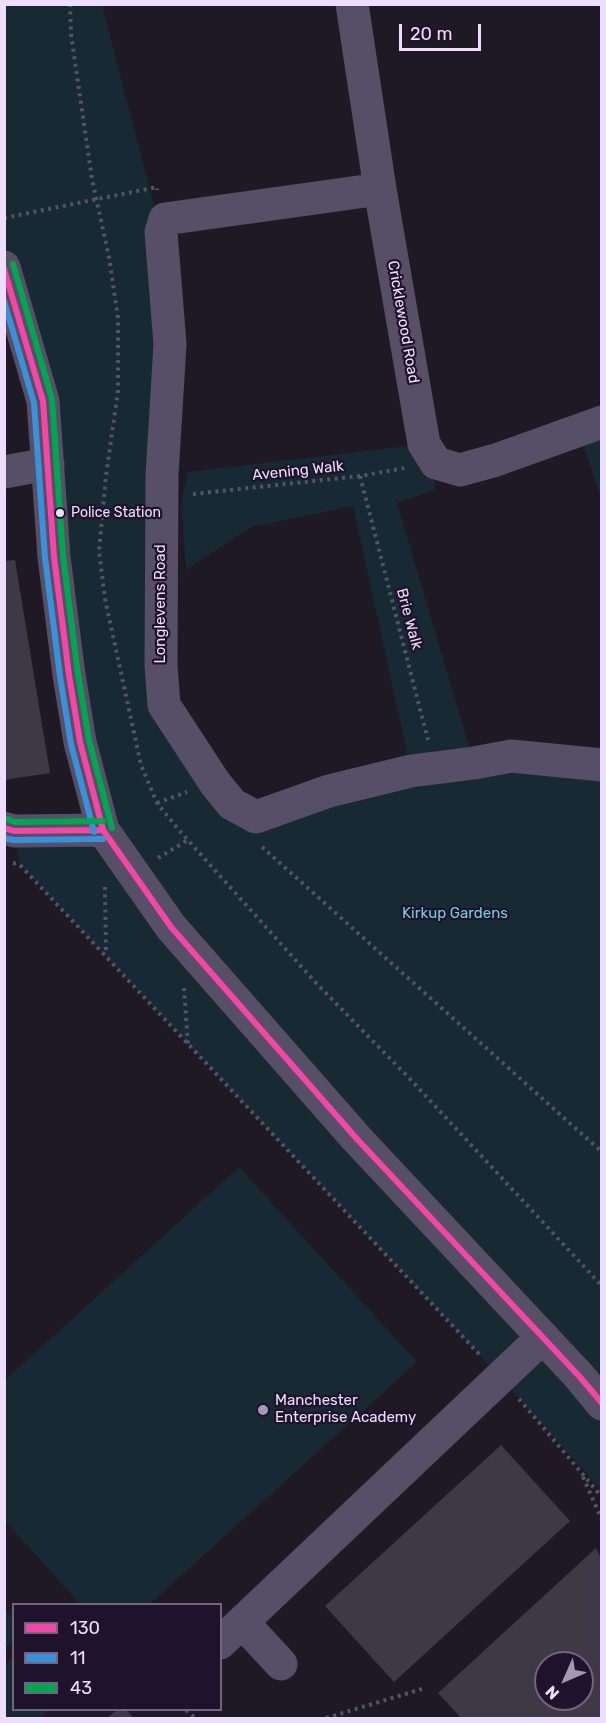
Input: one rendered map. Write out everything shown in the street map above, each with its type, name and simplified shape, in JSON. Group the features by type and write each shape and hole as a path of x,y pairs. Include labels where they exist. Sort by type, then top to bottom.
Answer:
{"street":[{"name":"Cricklewood Road","path":"352,4 380,189 424,444 436,463"},
{"path":"165,219 380,189"},
{"name":"Longlevens Road","path":"165,219 161,232 170,344 162,497 161,665 164,705 226,797 232,804 256,817"},
{"path":"4,267 44,401 54,557 69,675 80,742 103,830 179,936 357,1139 543,1337 602,1404"},
{"path":"436,463 460,470 496,460 602,422"},
{"path":"4,472 48,464"},
{"path":"256,817 329,791 411,771 511,756 602,765"},
{"path":"4,828 14,831 103,830"},
{"path":"281,1664 232,1633 543,1337"}],"path":[{"path":"70,4 71,34 96,199 109,257 118,318 118,391 106,476 99,551 105,599 141,765 157,803 178,829 316,983 411,1080 602,1286"},
{"path":"4,218 157,187 165,219"},
{"name":"Avening Walk","path":"162,497 360,476 436,463"},
{"name":"Brie Walk","path":"360,476 435,768"},
{"path":"256,817 242,828 602,1152"},
{"path":"4,860 21,865 31,864"},
{"path":"21,865 501,1378 602,1497"},
{"path":"100,881 106,888 106,956"},
{"path":"581,1472 602,1520"},
{"path":"326,1719 422,1689"}],"green space":[{"name":"Kirkup Gardens","path":"5,5 102,5 161,232 161,665 232,804 411,771 353,506 251,527 186,570 181,502 188,472 424,444 436,463 435,490 397,503 474,763 601,765 601,1490 501,1378 20,865 14,831 103,830 5,267"},
{"path":"601,422 601,499 579,432"},
{"path":"239,1167 417,1362 151,1603 79,1603 5,1521 5,1380"},
{"path":"4,1609 12,1617 12,1641 5,1648"},
{"path":"12,1658 12,1711 48,1711 39,1718 5,1718 5,1665"}],"building":[{"path":"15,560 50,773 4,780 4,561"},
{"path":"501,1445 570,1521 394,1682 325,1606"},
{"path":"596,1548 602,1560 602,1718 461,1718 438,1693"},
{"path":"116,1711 127,1711 134,1718 107,1718"}],"transit line":[{"name":"43","path":"13,264 52,399 63,556 78,674 89,740 112,828"},
{"name":"130","path":"4,269 43,401 54,557 69,675 80,742 103,830 171,927 357,1139 602,1403"},
{"name":"11","path":"4,301 34,403 45,558 60,676 71,744 94,832"},
{"name":"43","path":"7,819 15,822 103,821"},
{"name":"130","path":"4,828 14,831 103,830"},
{"name":"11","path":"4,838 14,840 103,839"}],"place":[{"name":"Police Station","path":"60,513"},
{"name":"Manchester Enterprise Academy","path":"263,1410"}]}
